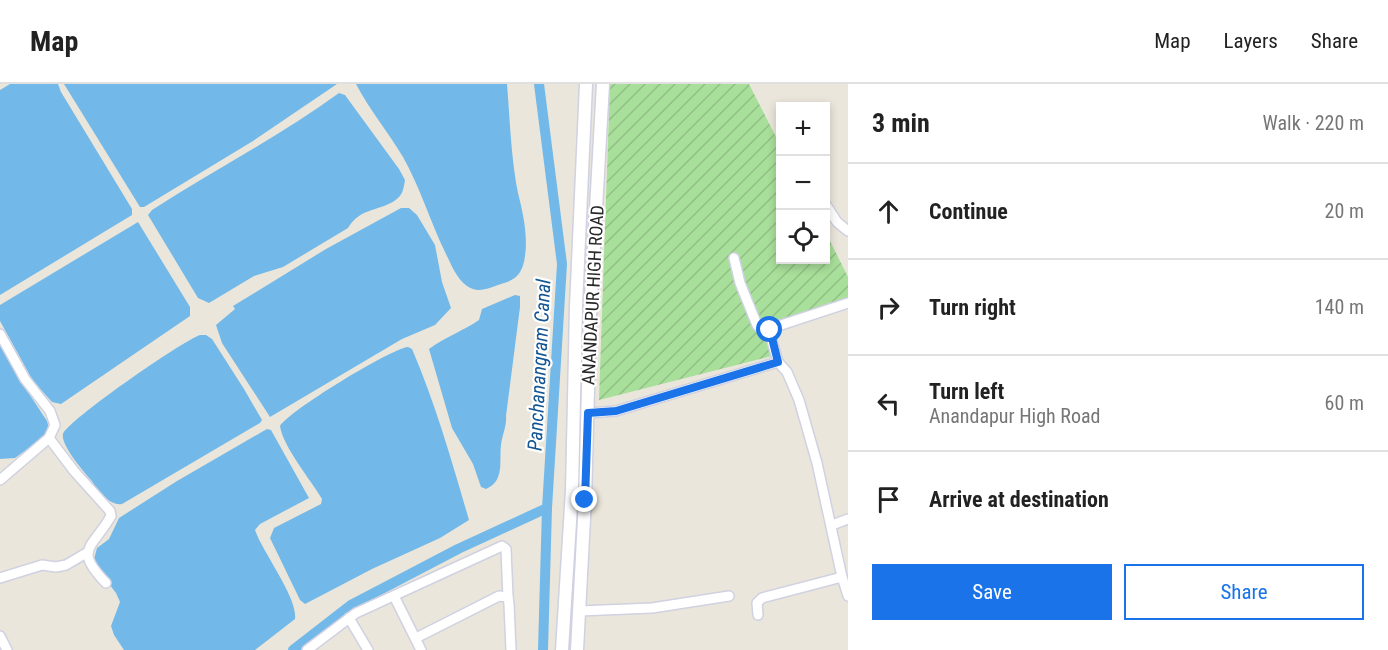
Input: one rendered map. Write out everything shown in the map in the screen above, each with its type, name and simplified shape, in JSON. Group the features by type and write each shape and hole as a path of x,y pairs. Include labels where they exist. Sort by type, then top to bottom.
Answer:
{"main road":[{"name":"ANANDAPUR HIGH ROAD","path":"562,650 572,490 576,307 586,84"},
{"name":"ANANDAPUR HIGH ROAD","path":"577,650 585,500 590,316 603,84"}],"street":[{"path":"829,210 837,222 848,231"},
{"path":"734,258 740,283 757,325 770,334"},
{"path":"848,303 770,330 778,362 787,372 799,400 817,463 848,596"},
{"path":"0,334 25,379 55,419 54,430 49,438 0,480"},
{"path":"588,413 616,411 778,362"},
{"path":"49,438 74,471 110,511 111,516 93,542 87,560 90,567 106,583"},
{"path":"832,525 848,519"},
{"path":"307,650 349,618 502,546 506,549 511,647 500,650"},
{"path":"0,578 42,565 66,565 88,552"},
{"path":"758,615 757,603 762,598 842,577"},
{"path":"394,596 421,650"},
{"path":"579,611 651,608 729,596"},
{"path":"416,638 492,598 508,597"},
{"path":"349,618 368,650"},
{"path":"0,636 7,650"}],"green space":[{"path":"610,84 749,84 776,137 776,264 830,264 830,241 848,277 848,301 773,327 780,354 599,400"}],"water":[{"path":"10,84 58,84 132,209 132,215 0,295 0,90"},
{"path":"64,84 337,84 253,141 144,207 140,207"},
{"path":"356,84 507,84 514,166 526,240 523,267 515,278 479,290 467,286 460,279 445,252 403,157"},
{"path":"339,93 345,95 399,169 405,180 401,194 385,206 359,216 348,228 283,267 254,276 209,303 198,298 148,215 152,210 294,124"},
{"path":"401,208 409,208 417,215 435,245 442,282 451,308 435,325 402,339 270,417 222,343 216,325 235,309 233,306 326,249"},
{"path":"138,222 190,307 190,316 61,404 52,402 33,381 0,321 0,305"},
{"path":"515,295 520,296 520,307 506,423 501,445 500,470 496,481 486,489 481,487 473,464 452,428 429,349 479,320 482,309"},
{"path":"200,335 206,335 212,339 262,420 122,504 108,500 73,458 65,444 63,434 69,426 126,382"},
{"path":"0,343 49,428 45,436 15,458 0,459"},
{"path":"408,347 412,349 429,391 469,520 440,538 372,569 305,604 300,600 270,538 274,528 321,504 322,499 286,444 280,426 287,418 341,382 382,358"},
{"path":"267,429 271,430 309,498 260,524 255,530 291,599 295,619 255,650 124,650 111,626 120,602 97,568 94,559 97,548 109,539 119,518 177,481"}],"waterway":[{"name":"Panchanangram Canal","path":"539,84 562,264 547,508 543,650"},
{"path":"293,650 351,605 458,549 547,508"}],"route":[{"path":"585,500 588,413 616,411 778,362 770,330"}]}
